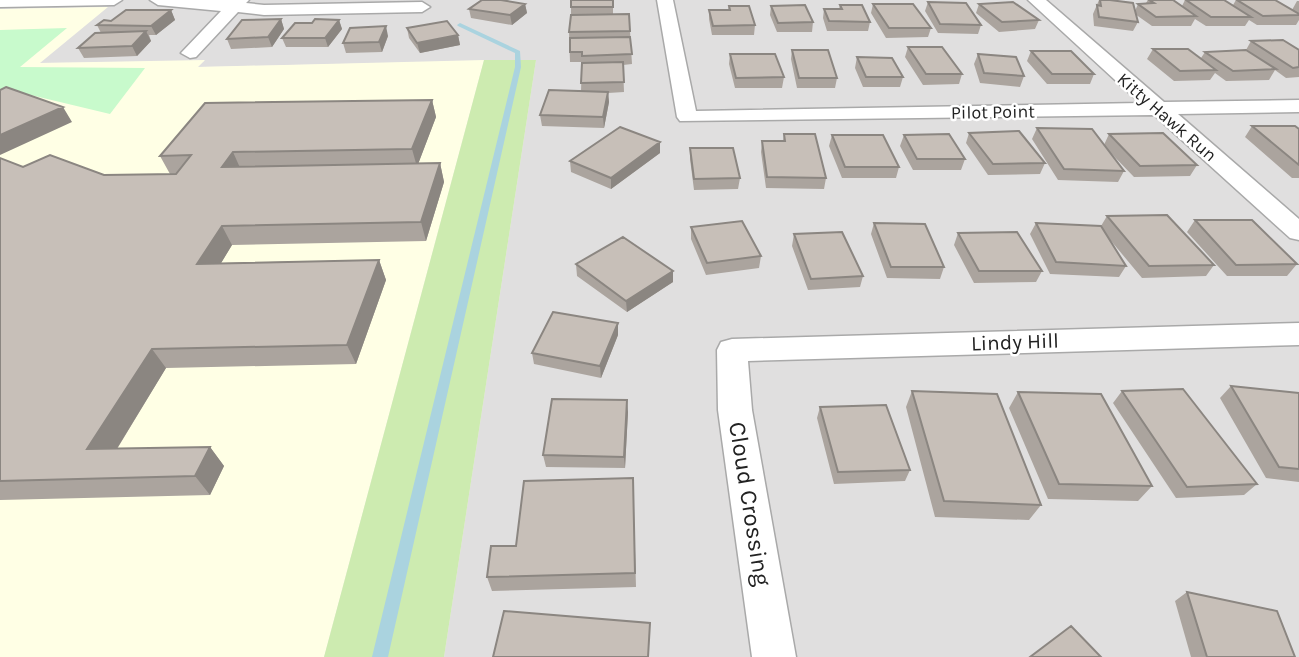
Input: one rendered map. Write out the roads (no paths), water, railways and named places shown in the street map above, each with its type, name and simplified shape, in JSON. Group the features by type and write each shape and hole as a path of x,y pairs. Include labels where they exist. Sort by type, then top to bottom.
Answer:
{"street":[{"path":"10,1 114,0"},
{"path":"158,0 237,4 291,11 422,7"},
{"name":"Pilot Point","path":"666,0 687,117 1299,106"},
{"name":"Kitty Hawk Run","path":"1036,0 1299,232"},
{"path":"190,53 237,4"},
{"name":"Lindy Hill","path":"732,350 1299,334"},
{"name":"Cloud Crossing","path":"732,350 735,410 774,657"}],"waterway":[{"path":"380,657 518,67 518,52 460,25"}]}
